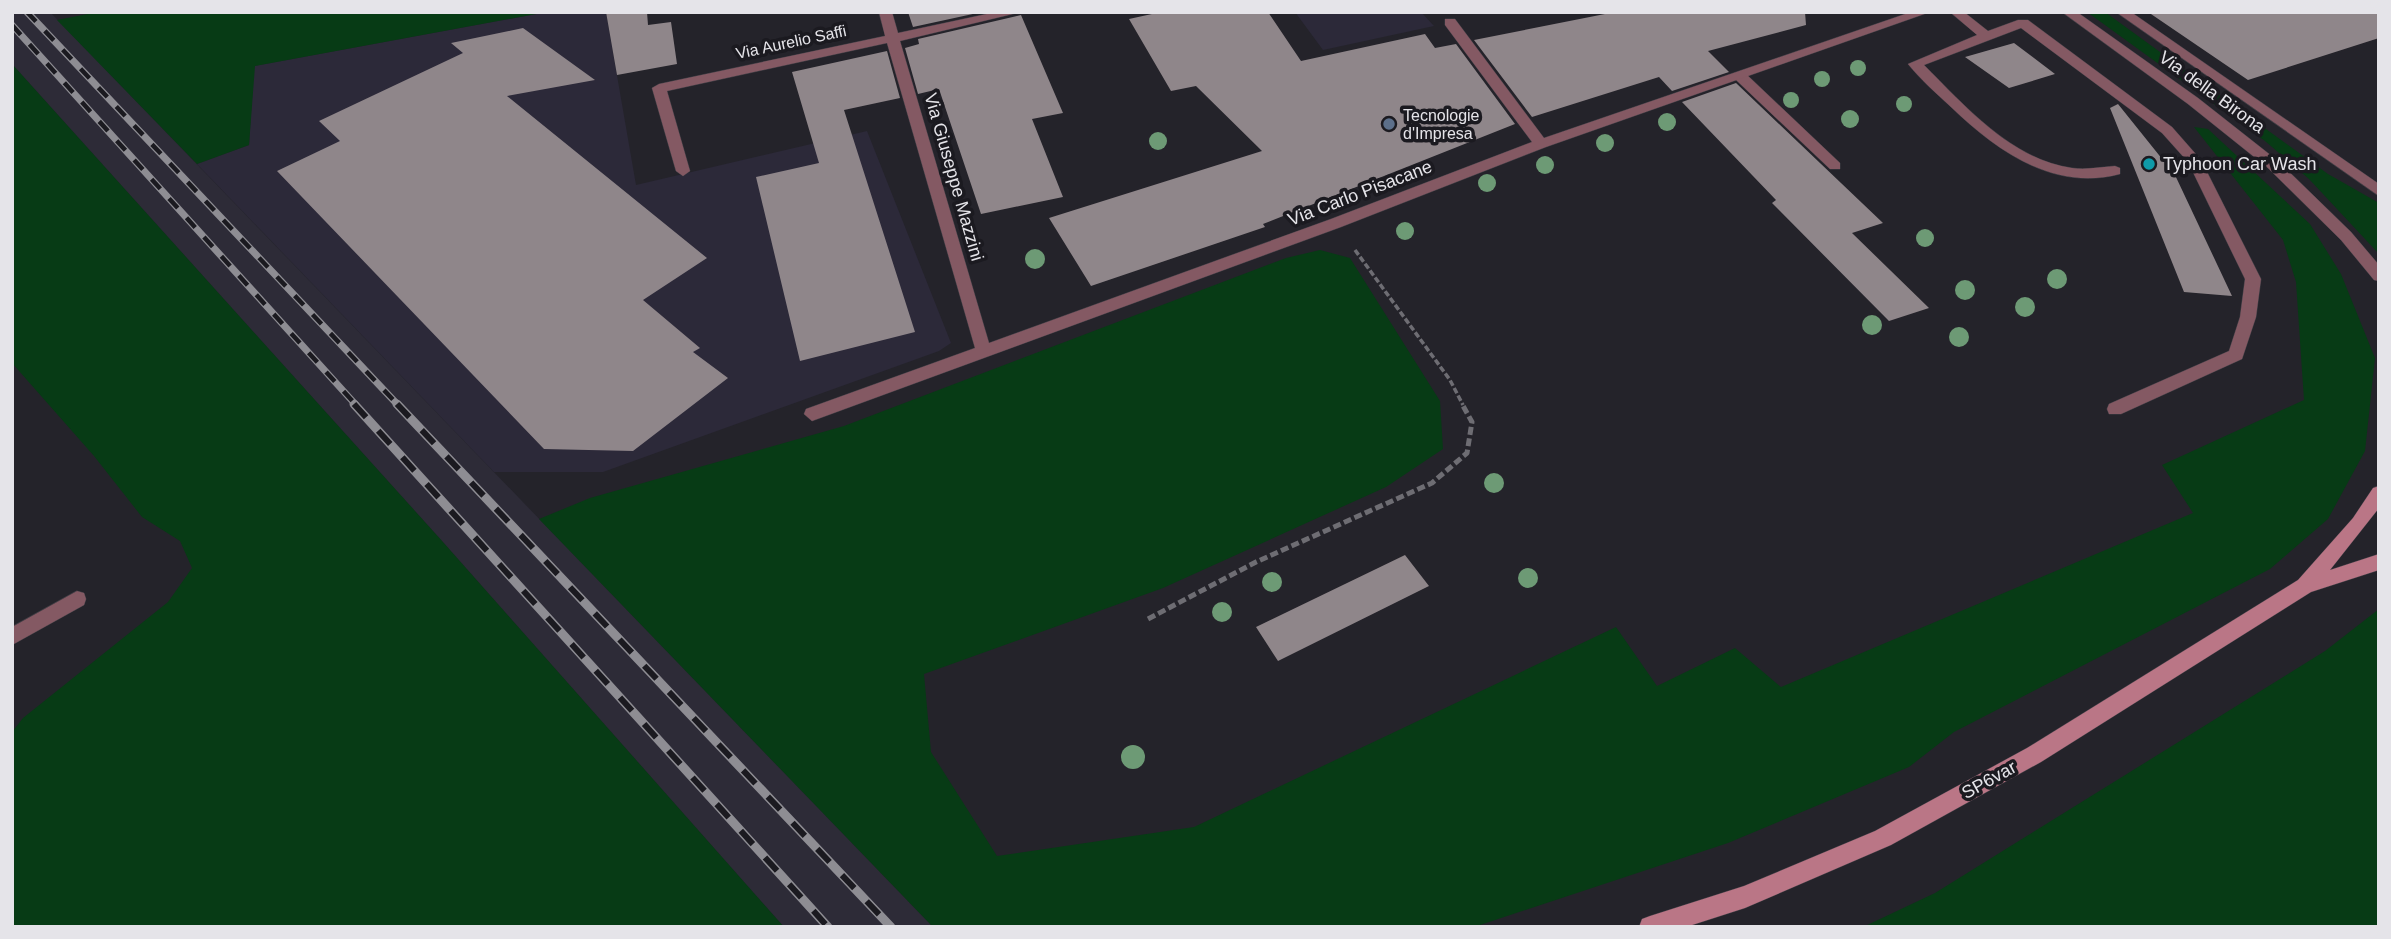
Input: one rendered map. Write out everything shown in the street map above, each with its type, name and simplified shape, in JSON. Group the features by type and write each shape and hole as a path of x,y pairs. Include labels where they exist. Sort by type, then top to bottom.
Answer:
{"main road":[{"name":"SP6var","path":"2305,586 2359,523 2379,493"},
{"name":"SP6var","path":"1650,927 1745,897 1883,838 2034,755 2305,586 2379,562"}],"street":[{"name":"Via Giuseppe Mazzini","path":"885,12 984,353"},
{"name":"Via Aurelio Saffi","path":"683,171 659,88 1015,12"},
{"name":"Via Carlo Pisacane","path":"812,414 1336,223 1541,144 1924,12"},
{"path":"1956,12 1986,36"},
{"name":"Via della Birona","path":"2068,12 2256,147 2320,207 2379,276"},
{"name":"Via della Birona","path":"2122,12 2379,191"},
{"path":"1450,22 1541,144"},
{"path":"2115,172 2071,173 2024,157 1962,111 1915,64 2023,23 2167,130 2194,160 2253,279 2248,317 2236,355 2115,409"},
{"path":"1740,75 1835,166"},
{"path":"12,637 77,599"}],"path":[{"path":"1148,619 1256,562 1432,483 1467,453 1472,422 1450,380 1336,223"}],"shaded area":[{"path":"12,12 50,12 933,927 784,927 442,541 12,64"},
{"path":"547,12 606,12 636,185 867,131 951,343 939,351 603,472 494,472 197,164 249,145 254,66"},
{"path":"1295,12 1421,12 1434,26 1323,50"}],"green space":[{"path":"98,12 547,12 255,66 249,145 197,164 57,20"},
{"path":"2087,12 2105,12 2328,174 2379,203 2379,254 2309,179 2265,141"},
{"path":"12,64 442,541 784,927 12,927 12,732 23,718 168,602 192,568 180,541 142,517 94,456 12,363"},
{"path":"2194,127 2208,129 2310,224 2341,274 2375,358 2365,451 2328,519 2270,569 1954,732 1909,767 1728,843 1474,927 933,927 539,519 590,498 844,426 1286,258 1320,250 1350,258 1440,401 1443,449 1386,487 1163,588 924,674 931,752 997,856 1194,827 1616,627 1657,686 1735,648 1781,687 2193,513 2162,465 2304,400 2296,282 2283,240"},
{"path":"2379,609 2379,927 1863,927 1935,893 2325,651"}],"building":[{"path":"606,12 647,12 648,25 671,22 677,64 617,75"},
{"path":"908,12 982,12 913,27"},
{"path":"1161,12 1268,12 1301,61 1425,34 1435,48 1456,44 1515,124 1263,224 1265,227 1091,286 1049,218 1262,151 1196,86 1171,91 1129,19"},
{"path":"1615,12 1805,12 1806,25 1708,51 1729,72 1672,91 1659,77 1532,117 1474,40"},
{"path":"2148,12 2379,12 2379,38 2248,80"},
{"path":"1021,15 1063,113 1032,119 1063,197 981,214 939,89 918,94 905,48 919,44 918,39"},
{"path":"523,28 595,80 507,96 707,258 643,300 700,348 693,352 728,378 633,451 544,449 277,171 340,141 319,121 463,53 451,43"},
{"path":"2014,43 2055,74 2009,88 1965,57"},
{"path":"887,51 900,98 844,110 915,332 800,361 756,177 819,163 792,72"},
{"path":"1736,83 1883,223 1852,233 1929,308 1889,321 1772,203 1776,200 1682,102"},
{"path":"2118,104 2175,175 2232,296 2184,292 2110,108"},
{"path":"1405,555 1429,586 1278,661 1256,627"}],"railway":[{"path":"27,12 398,405"},
{"path":"12,25 356,405"},
{"path":"354,404 828,927"},
{"path":"397,404 891,927"}],"place":[{"name":"Tecnologie d'Impresa","path":"1389,124"},
{"name":"Typhoon Car Wash","path":"2149,164"}]}
